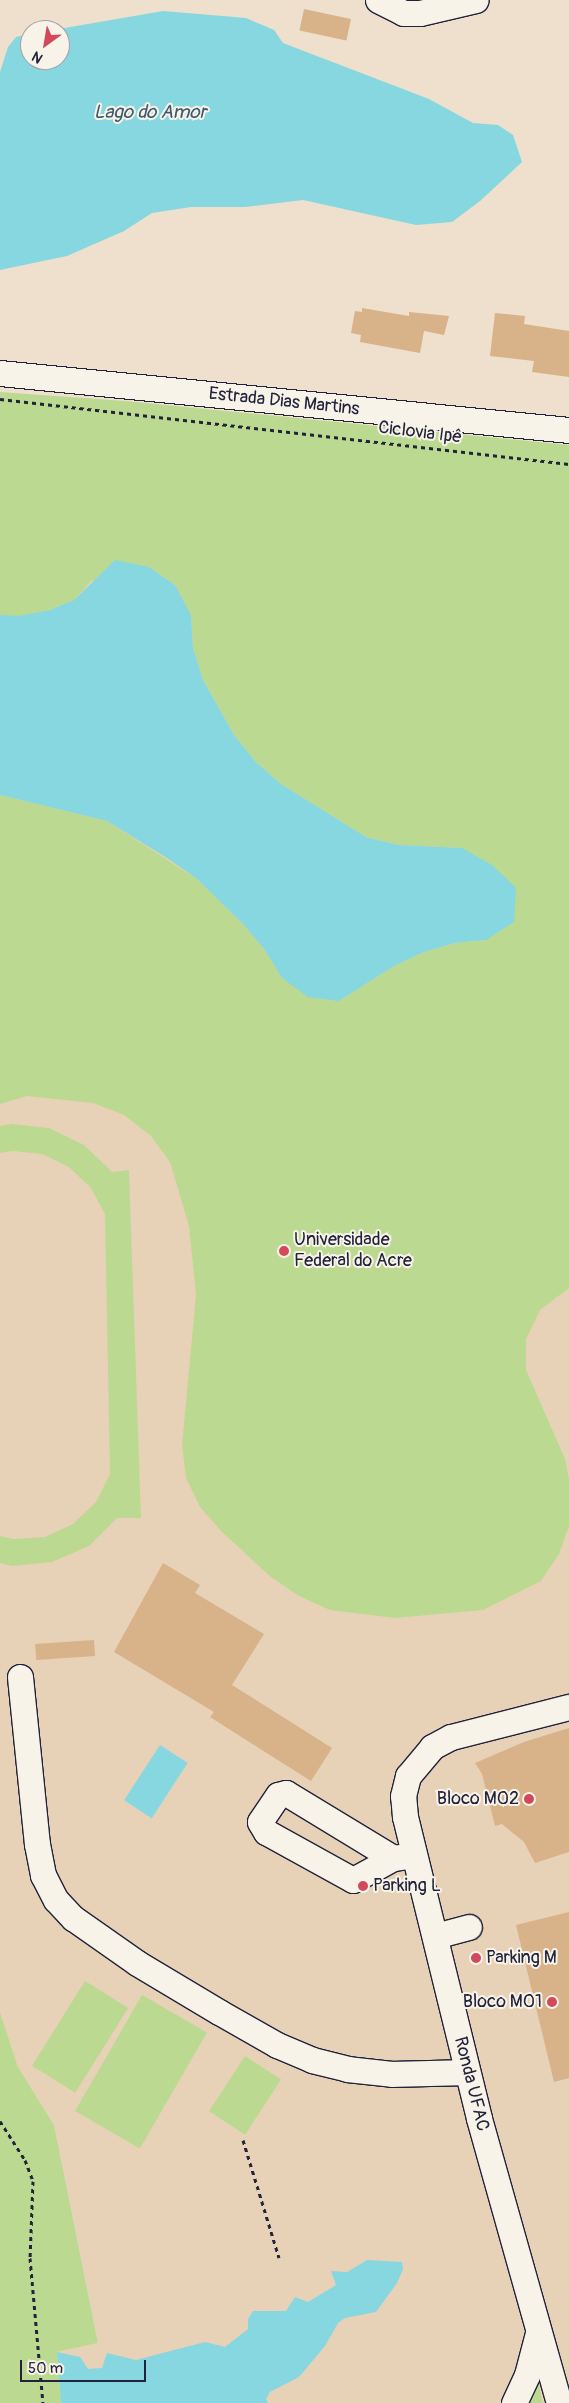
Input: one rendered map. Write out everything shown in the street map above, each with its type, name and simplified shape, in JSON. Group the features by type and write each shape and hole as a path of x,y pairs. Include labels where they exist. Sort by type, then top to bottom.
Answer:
{"street":[{"path":"378,0 403,13 420,13 476,0"},
{"name":"Estrada Dias Martins","path":"0,373 569,430"},
{"path":"20,1677 37,1844 44,1875 56,1900 73,1918 137,1963 219,2012 277,2045 312,2060 347,2069 392,2074 467,2072"},
{"name":"Ronda UFAC","path":"559,2403 467,2072 435,1936 403,1857 403,1796 408,1776 432,1747 451,1737 569,1707"},
{"path":"286,1793 403,1857 353,1880 346,1878 266,1832 260,1822 278,1795 286,1793"},
{"path":"435,1936 469,1927"},
{"name":"Ronda UFAC","path":"514,2403 527,2375 538,2333"}],"path":[{"name":"Ciclovia Ipê","path":"0,399 569,464"},
{"path":"0,2121 25,2160 34,2181 30,2258 43,2403"},
{"path":"243,2140 279,2258"}],"shaded area":[{"name":"Universidade Federal do Acre","path":"569,478 569,2403 61,2403 57,2352 98,2343 54,2125 18,2067 0,2012 0,489"}],"green space":[{"path":"0,392 125,401 569,445 569,1288 540,1310 526,1339 526,1370 565,1459 569,1479 569,1526 559,1554 541,1581 483,1610 395,1618 330,1610 299,1596 271,1577 222,1532 200,1507 186,1478 182,1445 196,1295 189,1226 170,1162 151,1136 124,1115 93,1103 27,1096 0,1104 0,795 107,821 197,879 244,925 264,949 282,978 339,1001 394,966 424,952 455,943 487,940 462,848 398,845 366,837 281,784 256,762 234,735 203,680 193,648 191,615 175,585 149,567 91,581 74,600 50,610 19,617 0,615"},
{"path":"11,1124 49,1128 84,1145 112,1172 129,1170 141,1518 117,1518 89,1546 52,1562 12,1566 0,1563 0,1536 14,1539 45,1537 73,1524 96,1502 110,1474 105,1214 91,1188 69,1167 42,1154 13,1151 0,1153 0,1126"},
{"path":"85,1981 128,2008 75,2093 32,2066"},
{"path":"142,1995 207,2032 140,2149 75,2111"},
{"path":"0,2012 18,2067 54,2125 98,2343 57,2352 61,2403 0,2403"},
{"path":"245,2056 281,2079 245,2135 209,2111"},
{"path":"537,2372 542,2403 523,2403"}],"water":[{"name":"Lago do Amor","path":"163,11 246,18 274,30 283,43 429,99 473,123 498,125 513,135 522,162 480,201 452,222 416,225 303,200 245,207 191,207 152,213 124,231 67,256 0,270 0,72 8,47 16,37 20,36 20,70 70,70 70,27"},
{"path":"115,560 149,567 175,585 191,615 193,648 203,680 234,735 256,762 281,784 366,837 398,845 462,848 492,865 516,888 514,922 486,940 455,943 424,952 394,966 339,1001 308,997 282,978 264,949 244,925 197,879 170,860 107,821 0,795 0,615 19,616 50,610 74,600"},
{"path":"160,1745 188,1763 152,1818 124,1800"},
{"path":"367,2260 402,2262 403,2269 397,2283 376,2312 345,2318 338,2323 325,2346 299,2377 270,2392 266,2399 268,2403 61,2403 57,2352 80,2357 88,2369 102,2368 107,2353 136,2360 205,2342 225,2347 248,2329 248,2319 253,2311 286,2311 295,2297 308,2302 336,2285 331,2271 347,2272"}],"building":[{"path":"304,9 351,19 346,40 299,31"},
{"path":"362,308 409,316 409,312 449,316 444,335 424,331 420,353 360,342 361,335 351,333 355,311 362,312"},
{"path":"495,313 525,316 524,324 569,331 569,377 532,372 534,361 490,356"},
{"path":"163,1563 200,1585 195,1593 264,1634 232,1685 332,1748 311,1781 210,1717 214,1712 114,1652"},
{"path":"94,1640 95,1656 36,1660 35,1644"},
{"name":"Bloco M02","path":"569,1728 569,1852 535,1863 524,1842 502,1824 495,1826 482,1774 475,1763 524,1742"},
{"name":"Bloco M01","path":"569,1912 569,2078 554,2082 516,1925"}],"place":[{"name":"Universidade Federal do Acre","path":"284,1251"},
{"name":"Bloco M02","path":"529,1799"},
{"name":"Parking L","path":"363,1886"},
{"name":"Parking M","path":"476,1958"},
{"name":"Bloco M01","path":"552,2002"}]}
